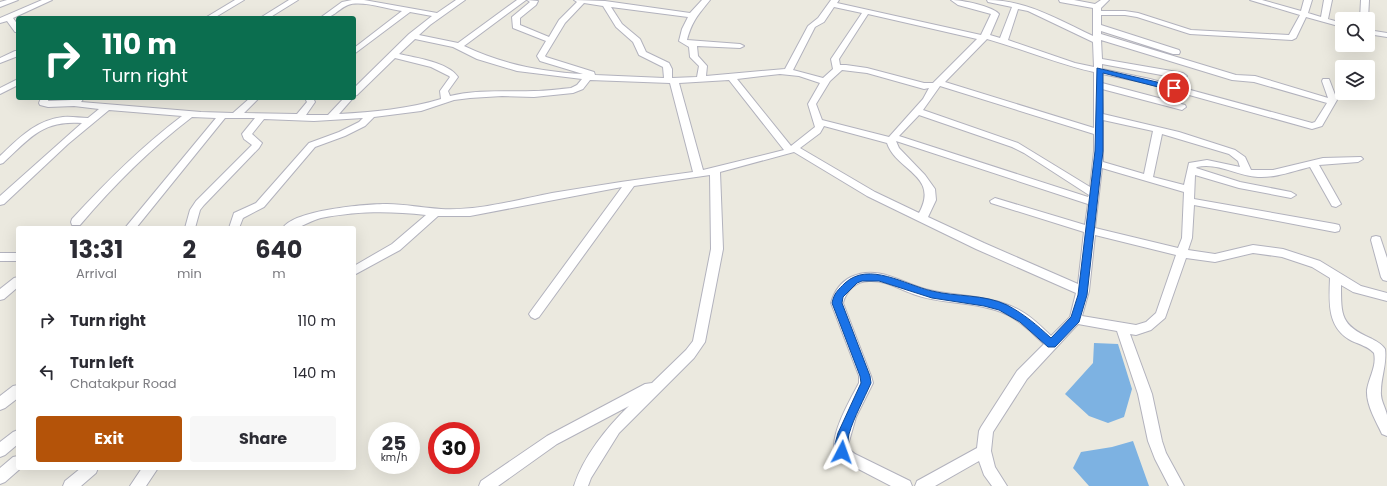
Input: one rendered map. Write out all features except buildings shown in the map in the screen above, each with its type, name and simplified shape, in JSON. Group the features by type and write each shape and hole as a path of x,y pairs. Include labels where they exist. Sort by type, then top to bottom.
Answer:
{"street":[{"path":"0,5 14,0"},
{"path":"16,28 4,19 48,0"},
{"path":"212,16 239,0"},
{"path":"267,16 294,0"},
{"path":"356,91 412,36 438,15 461,0"},
{"path":"459,46 522,0"},
{"path":"531,0 534,1 533,3 516,17 516,26 550,40"},
{"path":"599,78 595,75 543,59 541,56 562,22 580,0 693,15"},
{"path":"701,80 703,66 694,57 693,46 683,41 683,38 693,15 706,0"},
{"path":"991,0 1030,9 1098,35 1218,73 1235,78 1255,79 1332,102"},
{"path":"1063,0 1138,15 1190,32 1292,38 1304,14 1308,0"},
{"path":"1254,0 1263,1 1335,23"},
{"path":"1324,20 1328,0"},
{"path":"1365,12 1366,0"},
{"path":"327,16 352,1 438,15"},
{"path":"922,218 931,194 928,186 895,150 892,145 893,139 931,97 937,84 984,37 989,29 995,12 953,1"},
{"path":"788,71 812,26 821,20 833,2 866,12 1003,40 1070,64 1099,65 1182,76"},
{"path":"605,4 619,25 637,41 642,53 666,65 699,174"},
{"path":"1003,40 1016,5"},
{"path":"1000,486 989,470 984,451 986,431 1022,375 1075,319 1083,291 1098,164 1098,35 1100,7"},
{"path":"356,50 408,10"},
{"path":"838,70 835,59 866,12"},
{"path":"1375,33 1387,34"},
{"path":"1098,35 1176,52"},
{"path":"412,36 459,46 480,57 517,68 550,74 671,81 701,80 788,71 826,82"},
{"path":"686,43 740,46"},
{"path":"0,61 16,54"},
{"path":"392,55 417,60 448,71 454,76 444,91 446,99"},
{"path":"1099,65 1147,81 1312,126 1319,124 1332,102 1332,95 1326,81"},
{"path":"291,226 304,218 322,214 374,208 436,212 470,212 551,196 699,174 792,150 817,131 820,126 812,104 826,82 838,70 845,66 924,86 937,84 1099,133"},
{"path":"45,100 44,103 48,104 77,100 82,105 189,115 331,117 371,115 420,108 446,99 470,95 541,94 573,90 580,87 588,77"},
{"path":"731,77 792,150 871,194 980,246 1083,291"},
{"path":"0,91 16,83"},
{"path":"1099,85 1182,107"},
{"path":"0,202 113,100"},
{"path":"236,115 253,100"},
{"path":"300,117 310,104 310,100"},
{"path":"331,117 347,100"},
{"path":"917,111 1015,144 1027,150 1094,198"},
{"path":"76,222 118,174 159,137 189,115"},
{"path":"132,226 223,115"},
{"path":"235,226 238,216 260,205 312,144 342,134 362,124 371,115"},
{"path":"191,226 195,210 200,203 256,146 257,143 247,137 247,134 262,116"},
{"path":"1099,116 1158,130 1238,155 1242,159 1247,172"},
{"path":"0,161 29,135 49,123 61,120 90,121"},
{"path":"819,122 893,139 1094,198"},
{"path":"1148,178 1158,130"},
{"path":"1075,319 1136,330 1146,329 1154,324 1161,315 1187,238 1192,165 1197,163 1205,163 1247,172 1266,174 1313,163 1358,159"},
{"path":"1313,163 1336,204"},
{"path":"1098,164 1148,178 1189,195 1335,228"},
{"path":"581,486 584,476 614,429 690,354 698,342 717,249 716,170"},
{"path":"1191,170 1238,185 1291,195"},
{"path":"535,314 631,183"},
{"path":"995,201 1090,230 1182,254 1215,258 1253,249 1274,251 1310,261 1357,289 1387,297"},
{"path":"356,270 396,246 436,212"},
{"path":"1376,240 1387,277"},
{"path":"0,257 16,257"},
{"path":"905,486 850,458 842,452 841,444 844,433 866,383 865,376 837,303 838,295 846,287 861,278 872,277 889,280 932,295 984,302 1014,312 1052,344"},
{"path":"1336,277 1335,309 1343,330 1351,336 1387,351"},
{"path":"0,296 16,283"},
{"path":"1122,328 1145,394 1155,441 1160,455 1178,486"},
{"path":"1375,346 1380,352 1381,359 1374,390 1375,398 1387,430"},
{"path":"486,486 552,440 661,382"},
{"path":"0,404 16,392"},
{"path":"0,451 16,438"},
{"path":"922,486 984,451"},
{"path":"0,477 16,464"},
{"path":"70,486 89,470"},
{"path":"137,486 149,470"}],"water":[{"path":"1094,343 1118,344 1132,389 1124,417 1108,423 1089,416 1065,394 1093,363"},
{"path":"1133,441 1149,486 1089,486 1073,468 1081,452 1112,447"}],"route":[{"path":"842,452 841,444 844,433 866,383 865,376 840,313 837,303 838,295 854,281 861,278 872,277 889,280 919,292 984,302 1002,307 1014,312 1024,319 1052,344 1075,319 1082,295 1099,151 1099,70 1174,88"}]}
